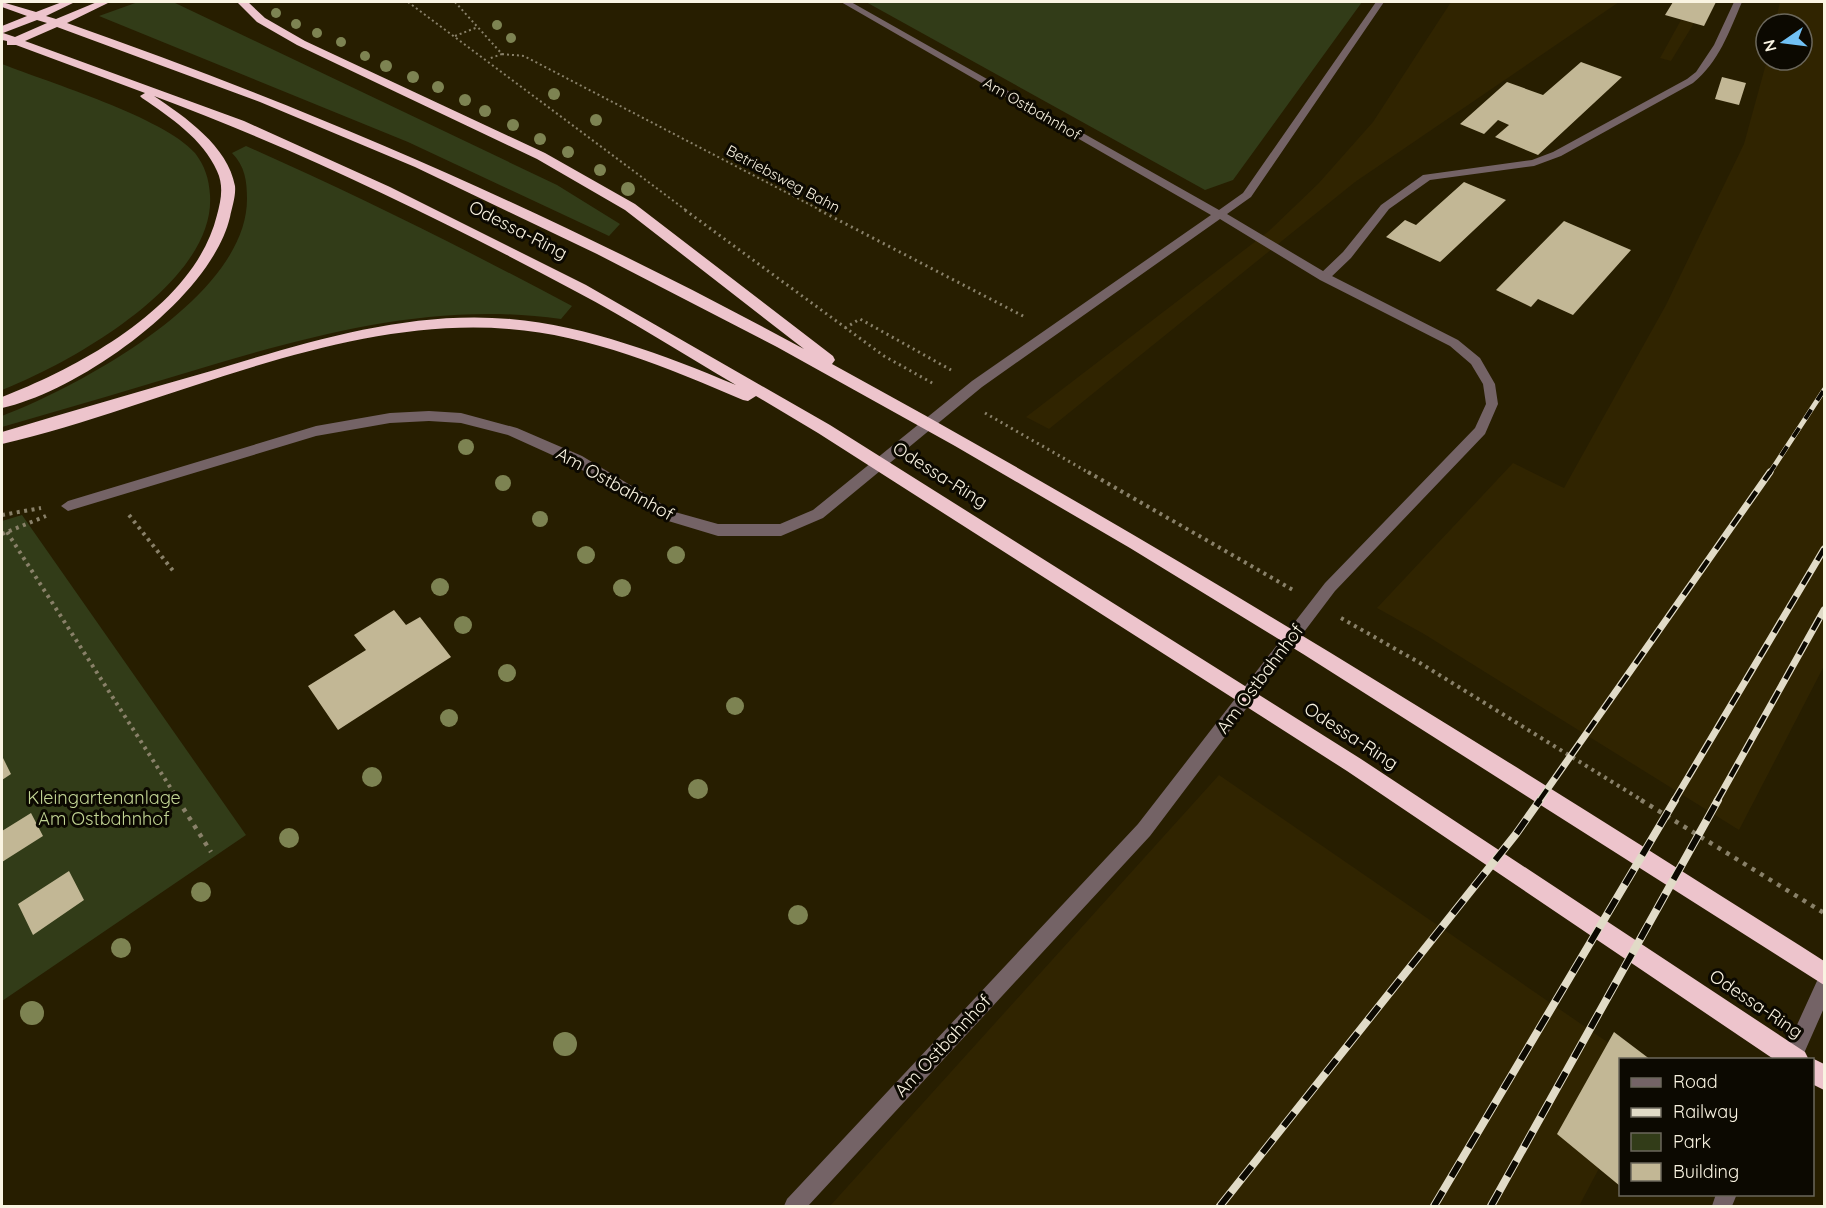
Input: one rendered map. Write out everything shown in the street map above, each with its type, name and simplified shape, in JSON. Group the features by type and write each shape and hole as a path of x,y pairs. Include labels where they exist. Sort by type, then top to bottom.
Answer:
{"highway":[{"path":"2,30 70,2"},
{"path":"2,48 105,2"},
{"path":"242,2 261,20 301,43 541,156 630,207 865,389"},
{"name":"Odessa-Ring","path":"2,4 108,40 265,100 416,162 612,255 920,418 1404,705 1824,974"},
{"name":"Odessa-Ring","path":"2,36 240,124 396,195 581,288 824,429 1354,765 1795,1058"},
{"path":"2,403 87,363 138,330 184,290 217,246 226,216 228,185 217,160 201,139 172,113 117,77"},
{"path":"2,438 327,344 384,332 457,324 508,324 561,331 631,349 824,429"}],"street":[{"name":"Am Ostbahnhof","path":"794,1206 1144,830 1330,587 1480,431 1492,404 1489,384 1476,361 1454,342 1324,277 1220,214 845,2"},
{"name":"Am Ostbahnhof","path":"68,506 316,431 390,418 429,416 461,418 512,431 576,460 670,516 718,530 781,530 818,514 977,384 1247,195 1380,2"},
{"path":"1324,277 1347,255 1385,207 1427,177 1534,163 1557,154 1690,81 1703,72 1711,59 1738,2"},
{"path":"1791,1058 1824,988"}],"path":[{"path":"408,2 845,328 884,356 942,389"},
{"path":"455,2 502,54 487,59"},
{"path":"455,36 478,27"},
{"name":"Betriebsweg Bahn","path":"502,54 524,56 1052,332"},
{"path":"845,328 860,319 958,374"},
{"path":"984,412 1295,591"},
{"path":"112,493 174,572"},
{"path":"2,515 26,509 68,506"},
{"path":"2,534 68,506"},
{"path":"7,532 211,852"},
{"path":"1337,615 1420,663 1824,913"}],"shaded area":[{"path":"1451,2 1619,2 1355,182 1049,429 1026,417 1269,231 1318,184 1373,122"},
{"path":"1780,2 1824,2 1824,666 1739,830 1424,634 1377,608 1513,463 1564,488 1666,305 1744,144 1764,72 1814,72 1814,12 1778,12"},
{"path":"1681,20 1694,23 1671,61 1660,58"},
{"path":"1219,775 1631,1058 1619,1058 1619,1131 1579,1206 830,1206"}],"green space":[{"path":"138,2 173,2 557,185 620,224 609,236 408,142 99,16"},
{"path":"866,2 1362,2 1233,180 1205,190"},
{"path":"2,64 133,114 179,140 195,153 204,168 210,195 206,227 190,258 165,288 134,315 100,339 64,360 2,390"},
{"path":"246,146 410,223 572,306 561,319 472,314 428,317 341,331 255,353 2,427 2,416 73,383 114,360 154,333 190,303 220,270 240,235 247,199 246,186 242,169 232,153"},
{"name":"Kleingartenanlage Am Ostbahnhof","path":"22,515 246,835 2,1001 2,521"}],"building":[{"path":"1673,2 1716,2 1704,26 1665,15"},
{"path":"1581,62 1622,77 1538,155 1495,137 1509,125 1498,120 1484,134 1460,124 1507,82 1543,95"},
{"path":"1722,77 1746,83 1739,105 1715,99"},
{"path":"1464,182 1506,200 1440,262 1386,237 1405,220 1416,225"},
{"path":"1564,221 1631,250 1573,315 1538,299 1531,307 1496,290"},
{"path":"394,610 406,625 420,617 451,657 338,730 308,686 366,650 354,635"},
{"path":"2,756 11,774 2,780"},
{"path":"31,813 43,836 2,862 2,831"},
{"path":"69,871 84,900 33,935 18,904"},
{"path":"1614,1032 1648,1058 1619,1058 1619,1185 1557,1134"}],"railway":[{"path":"1769,474 1824,390"},
{"path":"1539,801 1770,472"},
{"path":"1674,801 1824,549"},
{"path":"1717,801 1824,610"},
{"path":"1220,1206 1516,834 1540,800"},
{"path":"1434,1206 1675,800"},
{"path":"1491,1206 1718,800"}]}
